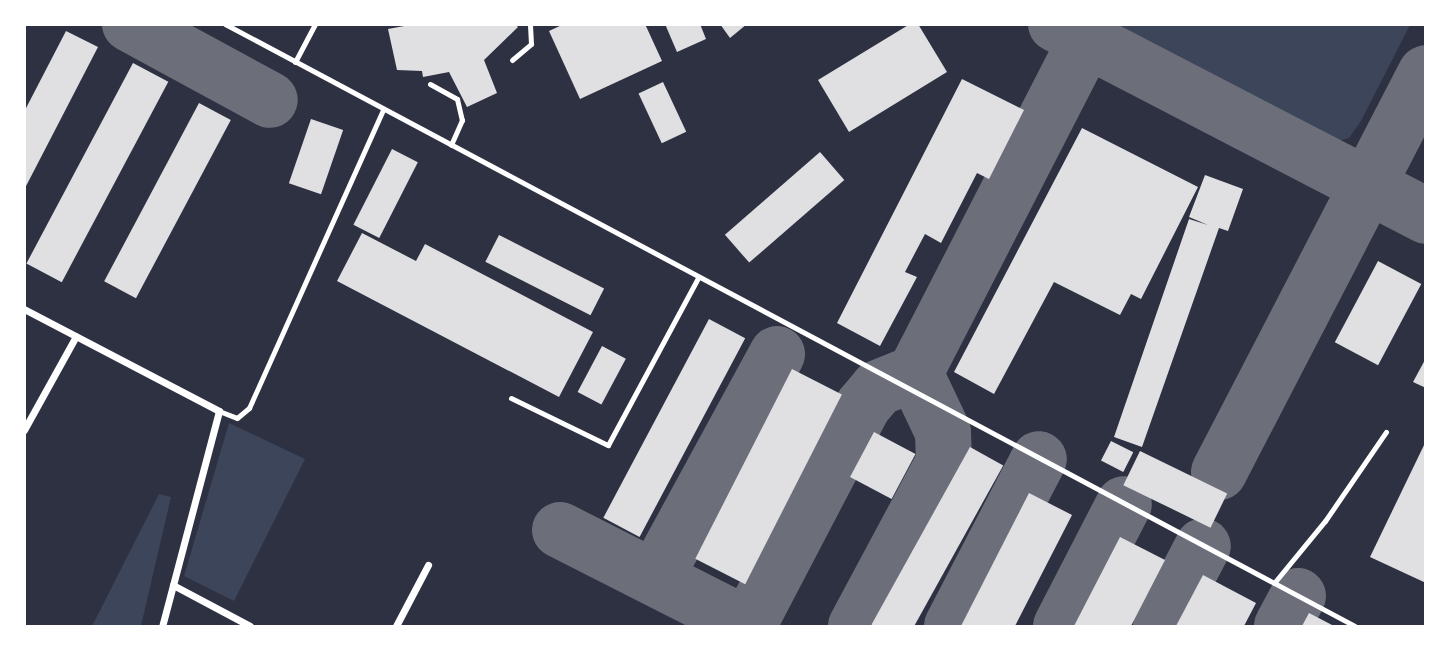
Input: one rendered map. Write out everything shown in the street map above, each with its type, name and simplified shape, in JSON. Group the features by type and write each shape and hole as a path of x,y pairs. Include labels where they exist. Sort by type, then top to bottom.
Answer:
{"street":[{"path":"24,309 219,411 162,626"},
{"path":"24,430 76,336"},
{"path":"396,626 428,565"},
{"path":"173,585 250,626"}],"lane":[{"path":"225,24 1355,626"},
{"path":"295,62 315,24"},
{"path":"512,60 531,44 530,24"},
{"path":"430,84 457,99 462,120 451,145"},
{"path":"219,411 237,418 249,408 383,110"},
{"path":"510,398 608,445 698,278"},
{"path":"1274,583 1325,522 1386,432"}],"shaded area":[{"path":"1104,25 1410,25 1361,121 1349,138 1332,143"},
{"path":"229,423 305,459 234,601 184,576"},
{"path":"159,494 171,497 141,626 92,626"}],"building":[{"path":"415,24 515,24 518,27 484,60 497,93 467,107 449,72 423,77 422,71 397,70 388,29"},
{"path":"564,24 645,24 662,61 580,99 549,31"},
{"path":"665,24 700,24 706,39 677,52"},
{"path":"720,24 747,24 730,38"},
{"path":"910,24 918,24 947,72 849,132 818,80"},
{"path":"66,31 98,47 24,190 24,112"},
{"path":"133,63 168,82 62,282 26,263"},
{"path":"962,79 1024,110 989,179 977,173 941,243 925,234 905,272 917,277 880,346 837,323"},
{"path":"663,82 686,132 662,143 639,93"},
{"path":"199,103 231,120 136,298 104,281"},
{"path":"311,119 343,130 321,194 289,183"},
{"path":"1082,128 1198,187 1141,299 1131,294 1120,315 1054,282 994,394 954,372"},
{"path":"392,149 418,162 379,238 353,225"},
{"path":"820,152 844,180 749,263 725,235"},
{"path":"1205,175 1243,189 1228,231 1219,228 1142,447 1114,437 1189,219 1208,225 1189,217"},
{"path":"362,233 416,261 425,244 593,332 559,397 337,281"},
{"path":"499,235 604,289 591,315 485,262"},
{"path":"1378,261 1421,284 1378,365 1335,342"},
{"path":"709,319 745,338 640,537 603,518"},
{"path":"602,346 626,359 601,405 578,392"},
{"path":"1426,358 1426,388 1413,382"},
{"path":"792,369 842,394 745,584 695,559"},
{"path":"874,432 915,454 892,499 850,477"},
{"path":"1111,441 1133,452 1123,472 1101,461"},
{"path":"1426,441 1426,583 1370,557"},
{"path":"970,447 1003,465 914,626 872,625"},
{"path":"1140,451 1227,494 1211,528 1123,485"},
{"path":"1029,493 1072,515 1015,626 961,626"},
{"path":"1120,537 1165,560 1131,626 1074,626"},
{"path":"1203,575 1256,603 1244,626 1176,626"},
{"path":"1309,613 1334,626 1302,626"}],"taxiway":[{"path":"130,24 270,100"},
{"path":"1056,24 1426,216"},
{"path":"748,626 863,406 878,388 915,373 1086,40"},
{"path":"1219,472 1426,73"},
{"path":"655,578 777,354"},
{"path":"856,626 944,462 943,432 915,373"},
{"path":"952,626 1039,459"},
{"path":"1061,626 1124,504"},
{"path":"560,530 749,626"},
{"path":"1161,626 1203,546"},
{"path":"1282,626 1298,596"}]}
